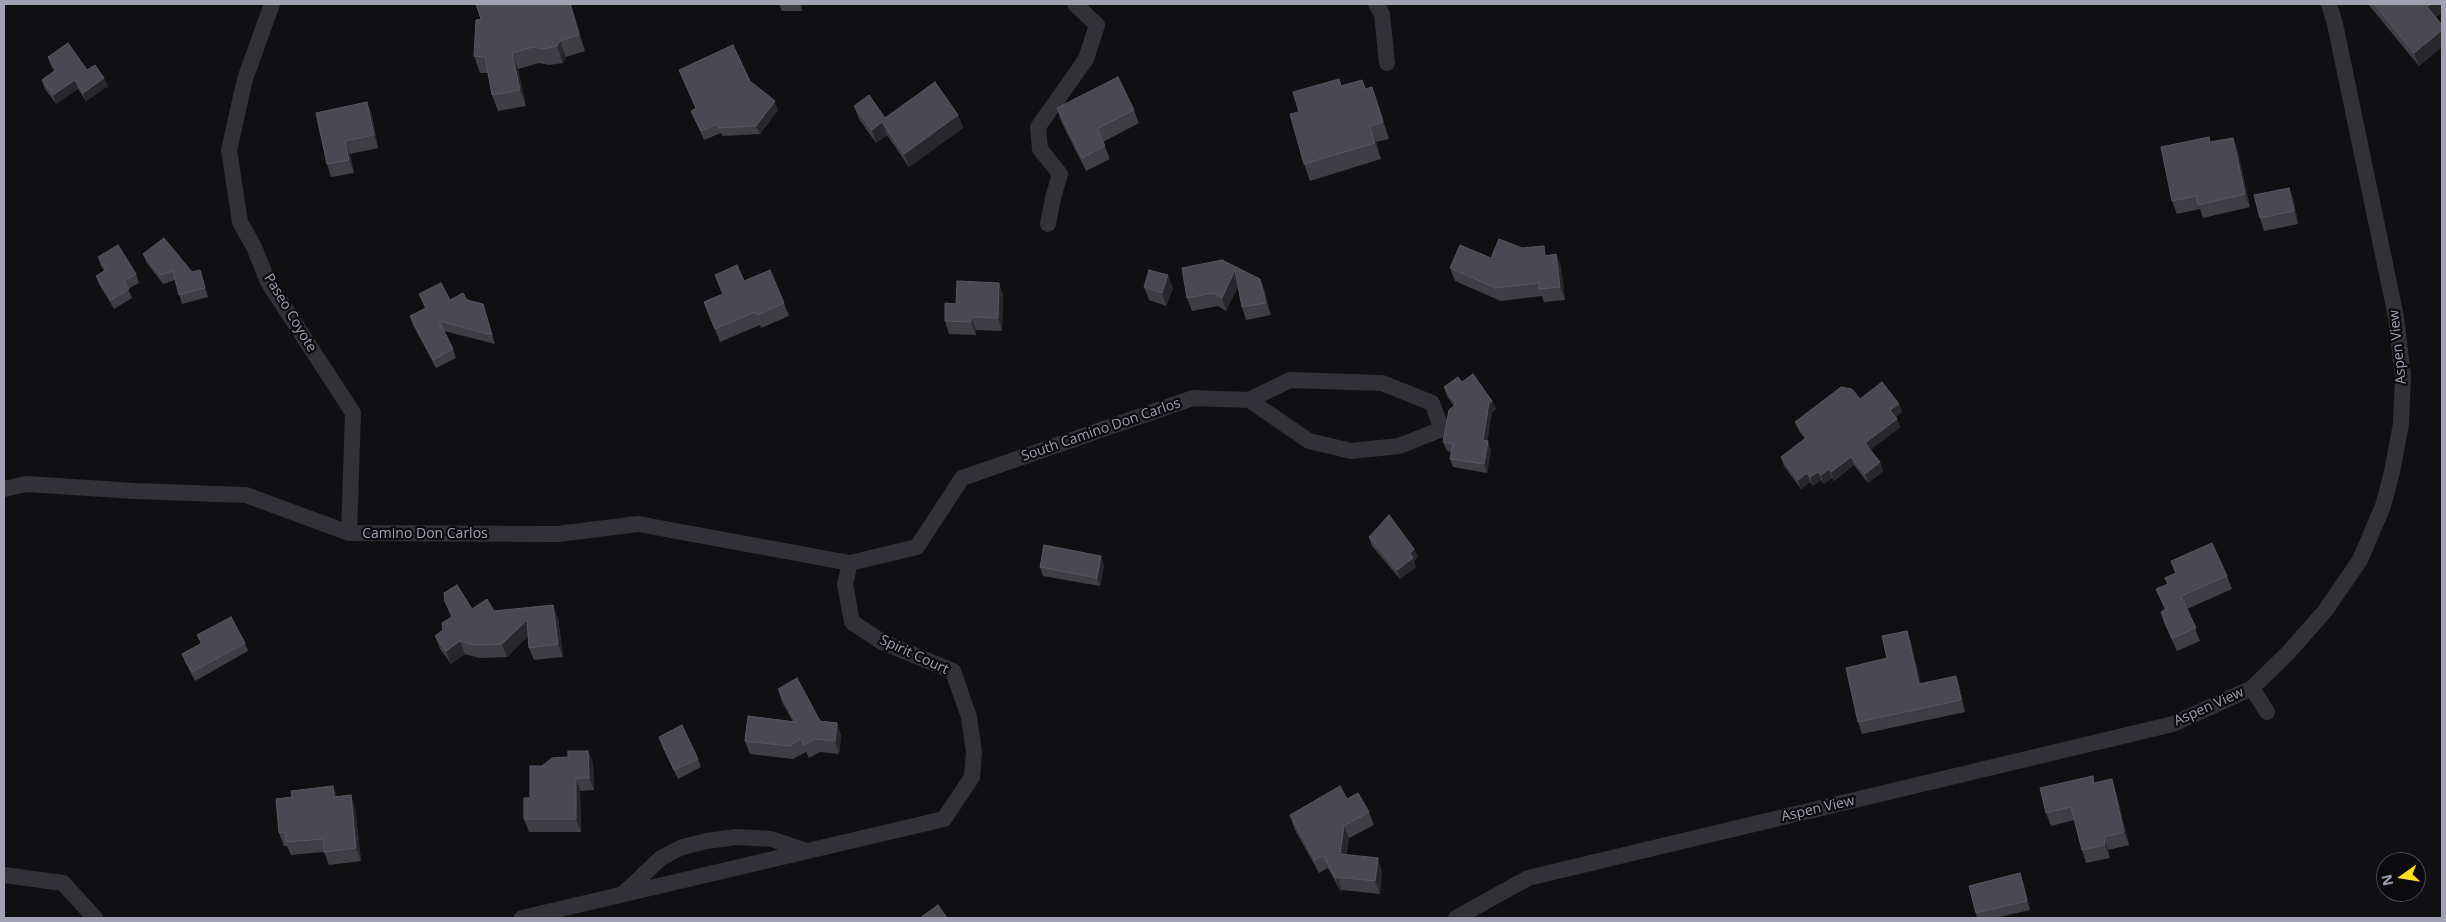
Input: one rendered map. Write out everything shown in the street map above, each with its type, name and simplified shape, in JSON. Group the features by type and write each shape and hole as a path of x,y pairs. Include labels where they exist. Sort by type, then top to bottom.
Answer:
{"street":[{"name":"Paseo Coyote","path":"272,4 245,79 229,150 240,222 254,247 268,282 353,413 349,534"},
{"path":"1048,224 1060,174 1040,149 1038,127 1086,59 1098,25 1075,4"},
{"path":"1376,4 1382,14 1387,63"},
{"name":"Aspen View","path":"1456,918 1528,878 2173,724 2252,688 2288,653 2325,611 2360,560 2383,506 2392,472 2401,424 2403,376 2397,325 2335,24 2329,4"},
{"name":"South Camino Don Carlos","path":"850,564 917,547 962,478 1193,398 1249,400 1290,380 1382,383 1432,404 1442,429 1399,446 1351,451 1309,442 1249,400"},
{"name":"Camino Don Carlos","path":"4,489 26,484 135,491 246,495 349,534 558,534 638,524 850,564"},
{"name":"Spirit Court","path":"522,918 944,819 972,777 974,752 969,717 953,671 882,642 852,622 845,584 850,564"},
{"path":"2252,688 2267,712"},
{"path":"622,895 661,858 682,848 707,841 736,838 771,839 807,851"},
{"path":"4,875 63,883 95,918"}],"building":[{"path":"476,4 570,4 579,35 560,41 557,46 544,49 533,47 512,53 520,90 492,95 485,57 474,56 476,20 481,19"},
{"path":"2374,4 2431,4 2427,7 2442,25 2442,30 2414,53"},
{"path":"68,43 87,70 95,65 104,78 83,93 75,80 53,95 42,80 56,70 48,57"},
{"path":"733,45 750,81 775,101 756,126 719,128 717,124 701,131 691,111 696,108 679,70"},
{"path":"1118,77 1134,110 1097,129 1105,146 1082,158 1057,108"},
{"path":"1339,79 1341,86 1362,80 1365,89 1372,87 1383,122 1370,126 1375,143 1304,164 1290,114 1299,112 1293,92"},
{"path":"935,82 958,115 904,154 882,122 872,130 854,106 869,95 885,118"},
{"path":"367,102 374,135 345,141 349,160 327,164 316,113"},
{"path":"2209,137 2210,142 2233,138 2245,194 2198,205 2196,196 2172,201 2161,147"},
{"path":"2289,188 2294,211 2260,218 2254,195"},
{"path":"164,238 192,272 200,270 205,288 179,295 173,271 160,275 143,254"},
{"path":"1499,239 1522,248 1544,246 1545,256 1556,254 1560,287 1539,289 1539,283 1496,288 1450,268 1460,245 1491,258"},
{"path":"118,245 136,274 124,281 129,289 111,300 96,276 106,270 98,257"},
{"path":"1222,260 1260,279 1266,303 1242,307 1235,270 1222,298 1213,293 1187,298 1182,268"},
{"path":"737,265 744,281 770,270 784,303 757,315 755,312 715,329 704,302 723,294 715,275"},
{"path":"1149,270 1168,275 1162,293 1144,287"},
{"path":"957,281 999,283 998,318 971,317 971,322 945,321 945,303 956,304"},
{"path":"441,283 450,300 463,293 467,300 483,304 492,335 439,321 453,349 433,360 410,316 426,308 419,294"},
{"path":"1473,374 1492,401 1489,403 1483,440 1488,441 1484,464 1450,459 1453,444 1443,442 1449,410 1456,404 1444,387 1458,377 1462,382"},
{"path":"1882,382 1899,404 1890,410 1897,419 1865,443 1880,462 1865,474 1851,457 1831,472 1829,469 1821,475 1818,472 1810,477 1807,473 1798,480 1781,457 1807,437 1795,422 1841,387 1852,389 1860,399"},
{"path":"1389,515 1414,549 1410,553 1413,558 1397,570 1369,537"},
{"path":"2212,543 2227,576 2181,596 2196,628 2172,638 2161,612 2166,609 2156,589 2168,584 2165,578 2176,573 2171,561"},
{"path":"1044,545 1101,556 1097,578 1040,567"},
{"path":"457,585 472,609 487,599 494,611 553,605 558,644 529,648 527,620 502,644 474,645 460,641 446,651 435,636 443,630 442,623 453,616 445,602 444,593"},
{"path":"231,617 245,643 192,672 182,654 202,643 197,635"},
{"path":"1907,631 1919,684 1956,676 1961,700 1858,722 1846,668 1887,658 1882,636"},
{"path":"797,678 820,721 837,723 835,741 815,739 804,745 801,739 789,746 745,741 748,716 796,722 778,689"},
{"path":"682,725 698,759 674,770 659,737"},
{"path":"568,751 588,751 589,778 576,778 576,819 524,819 524,798 530,798 530,766 542,766 552,758 568,757"},
{"path":"2093,776 2094,783 2112,779 2124,832 2104,837 2105,845 2082,850 2071,807 2046,813 2040,788"},
{"path":"333,786 334,797 351,795 356,848 324,852 323,839 286,842 285,832 279,833 276,799 292,797 291,791"},
{"path":"1340,786 1347,799 1358,793 1369,812 1344,826 1340,854 1378,858 1375,881 1337,877 1336,879 1323,855 1315,860 1290,815"},
{"path":"2020,873 2027,901 1976,913 1969,886"},
{"path":"938,905 947,918 920,918"}]}
